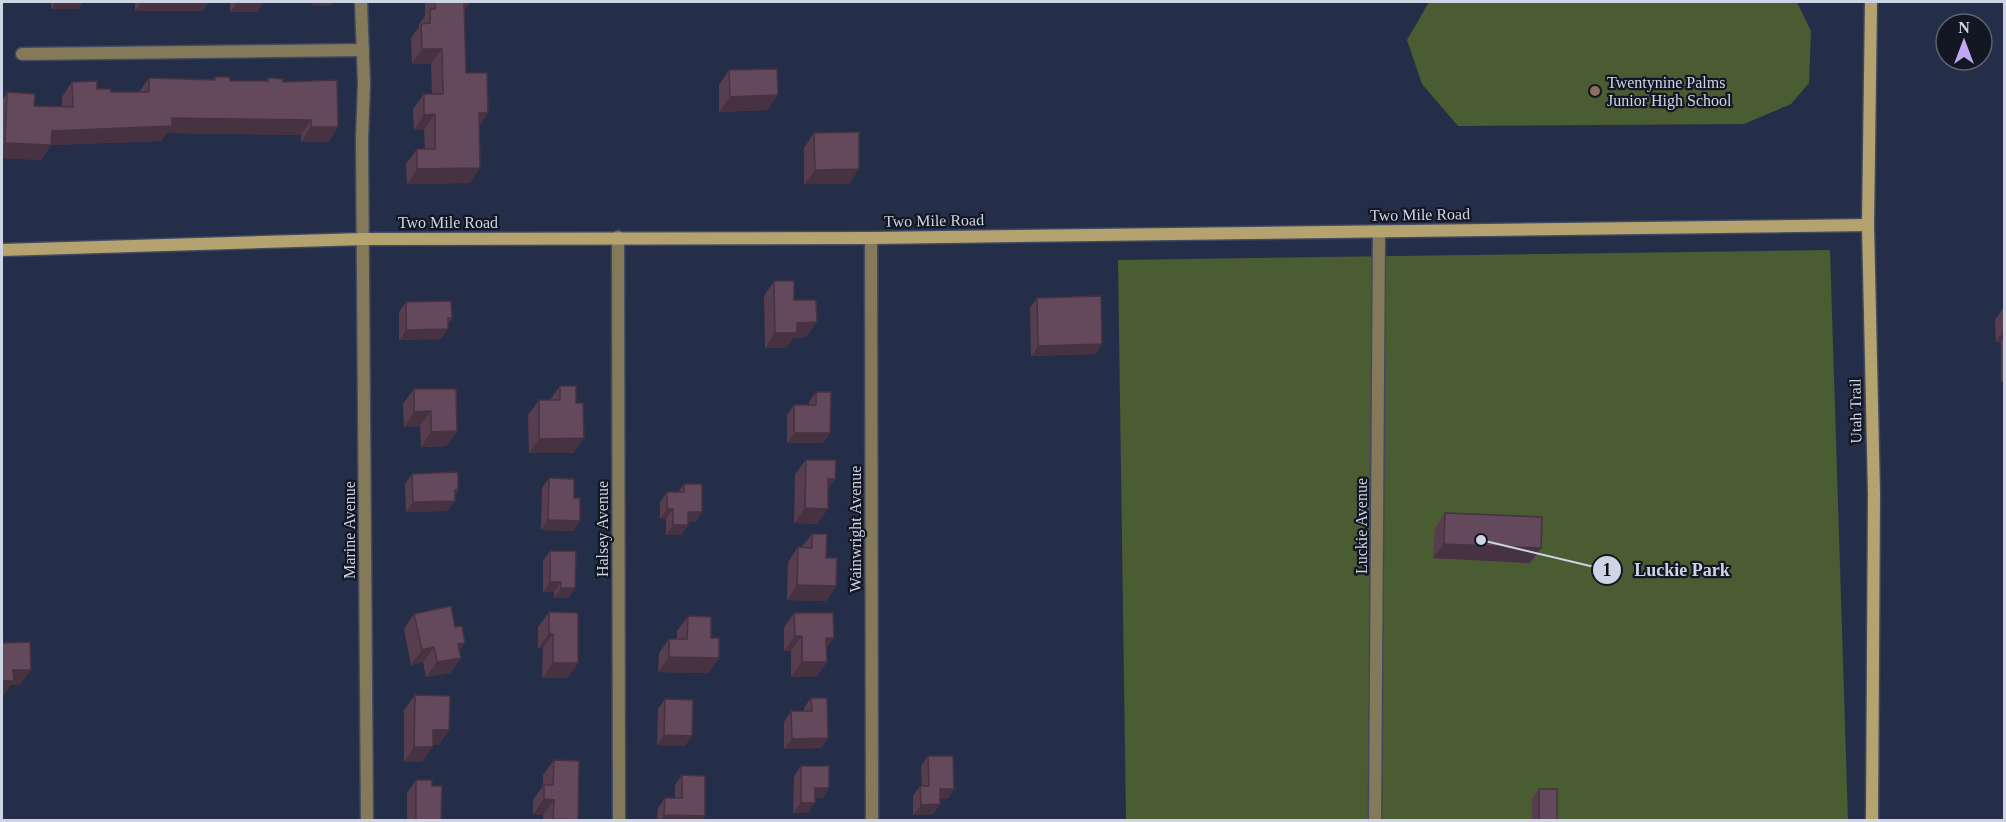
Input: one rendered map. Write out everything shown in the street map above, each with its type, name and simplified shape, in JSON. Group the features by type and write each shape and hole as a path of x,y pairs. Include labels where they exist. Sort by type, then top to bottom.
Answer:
{"street":[{"name":"Marine Avenue","path":"361,2 364,83 362,140 367,820"},
{"name":"Utah Trail","path":"1871,2 1868,225 1874,494 1872,820"},
{"path":"22,54 363,50"},
{"name":"Two Mile Road","path":"2,250 364,239 871,238 1868,225"},
{"name":"Luckie Avenue","path":"1375,820 1379,231"},
{"name":"Halsey Avenue","path":"618,237 619,820"},
{"name":"Wainwright Avenue","path":"871,238 872,820"}],"green space":[{"path":"1429,2 1797,2 1811,31 1809,83 1791,104 1744,124 1458,126 1422,84 1407,40"},
{"path":"1830,250 1848,820 1126,820 1118,260"}],"building":[{"path":"435,2 464,2 466,73 487,73 488,113 479,113 480,168 417,169 417,149 435,149 435,114 424,115 424,94 443,94 442,49 422,49 421,24 430,23 430,9 435,9"},
{"path":"777,69 778,95 730,97 729,70"},
{"path":"215,77 230,77 230,81 268,81 268,78 283,79 283,82 337,80 338,127 311,127 311,120 172,118 172,126 52,131 51,145 5,143 7,92 35,94 34,106 73,107 72,82 97,81 97,89 111,89 111,92 149,92 149,78 215,80"},
{"path":"859,132 859,169 815,170 814,133"},
{"path":"774,281 794,281 794,300 816,300 817,322 797,323 797,333 775,333"},
{"path":"1101,296 1102,344 1038,346 1037,298"},
{"path":"451,301 452,318 448,318 448,329 406,330 406,302"},
{"path":"560,386 576,386 576,403 583,403 584,438 539,439 539,400 560,400"},
{"path":"414,389 456,389 457,431 431,432 431,411 414,412"},
{"path":"816,392 831,392 830,433 794,433 794,405 816,405"},
{"path":"806,460 836,460 835,479 828,479 828,509 805,508"},
{"path":"458,472 458,490 455,490 455,501 413,502 412,474"},
{"path":"549,478 574,479 574,498 580,498 580,521 548,520"},
{"path":"684,484 702,484 702,512 688,512 688,525 673,525 673,509 667,509 667,492 684,492"},
{"path":"1445,513 1542,517 1541,548 1444,544"},
{"path":"812,534 827,534 826,558 837,558 836,586 797,585 798,547 812,548"},
{"path":"550,551 576,551 575,588 561,588 561,582 550,582"},
{"path":"451,606 455,627 462,626 465,643 458,644 461,658 437,662 434,647 422,650 414,614"},
{"path":"549,612 578,613 578,663 553,663 553,634 549,633"},
{"path":"794,613 833,613 834,638 826,638 827,662 802,662 802,636 795,636"},
{"path":"688,616 711,617 711,638 719,638 719,658 669,657 669,639 687,639"},
{"path":"2,632 3,643 30,642 31,670 13,670 14,681 2,681"},
{"path":"415,695 450,696 449,730 433,730 433,747 414,747"},
{"path":"811,698 827,698 828,738 792,739 791,711 812,711"},
{"path":"665,699 693,700 692,736 664,735"},
{"path":"928,756 953,756 954,789 940,789 940,804 921,805 920,786 929,786"},
{"path":"554,760 579,761 578,820 553,819 554,800 544,799 544,785 553,785"},
{"path":"801,766 829,766 829,788 815,788 815,803 801,803"},
{"path":"682,775 705,776 705,816 664,815 665,798 682,798"},
{"path":"416,780 432,780 432,786 442,786 441,820 416,820"},
{"path":"1539,789 1557,789 1557,820 1539,820"}],"place":[{"name":"Twentynine Palms Junior High School","path":"1595,91"},
{"name":"Luckie Park","path":"1481,540"}]}
